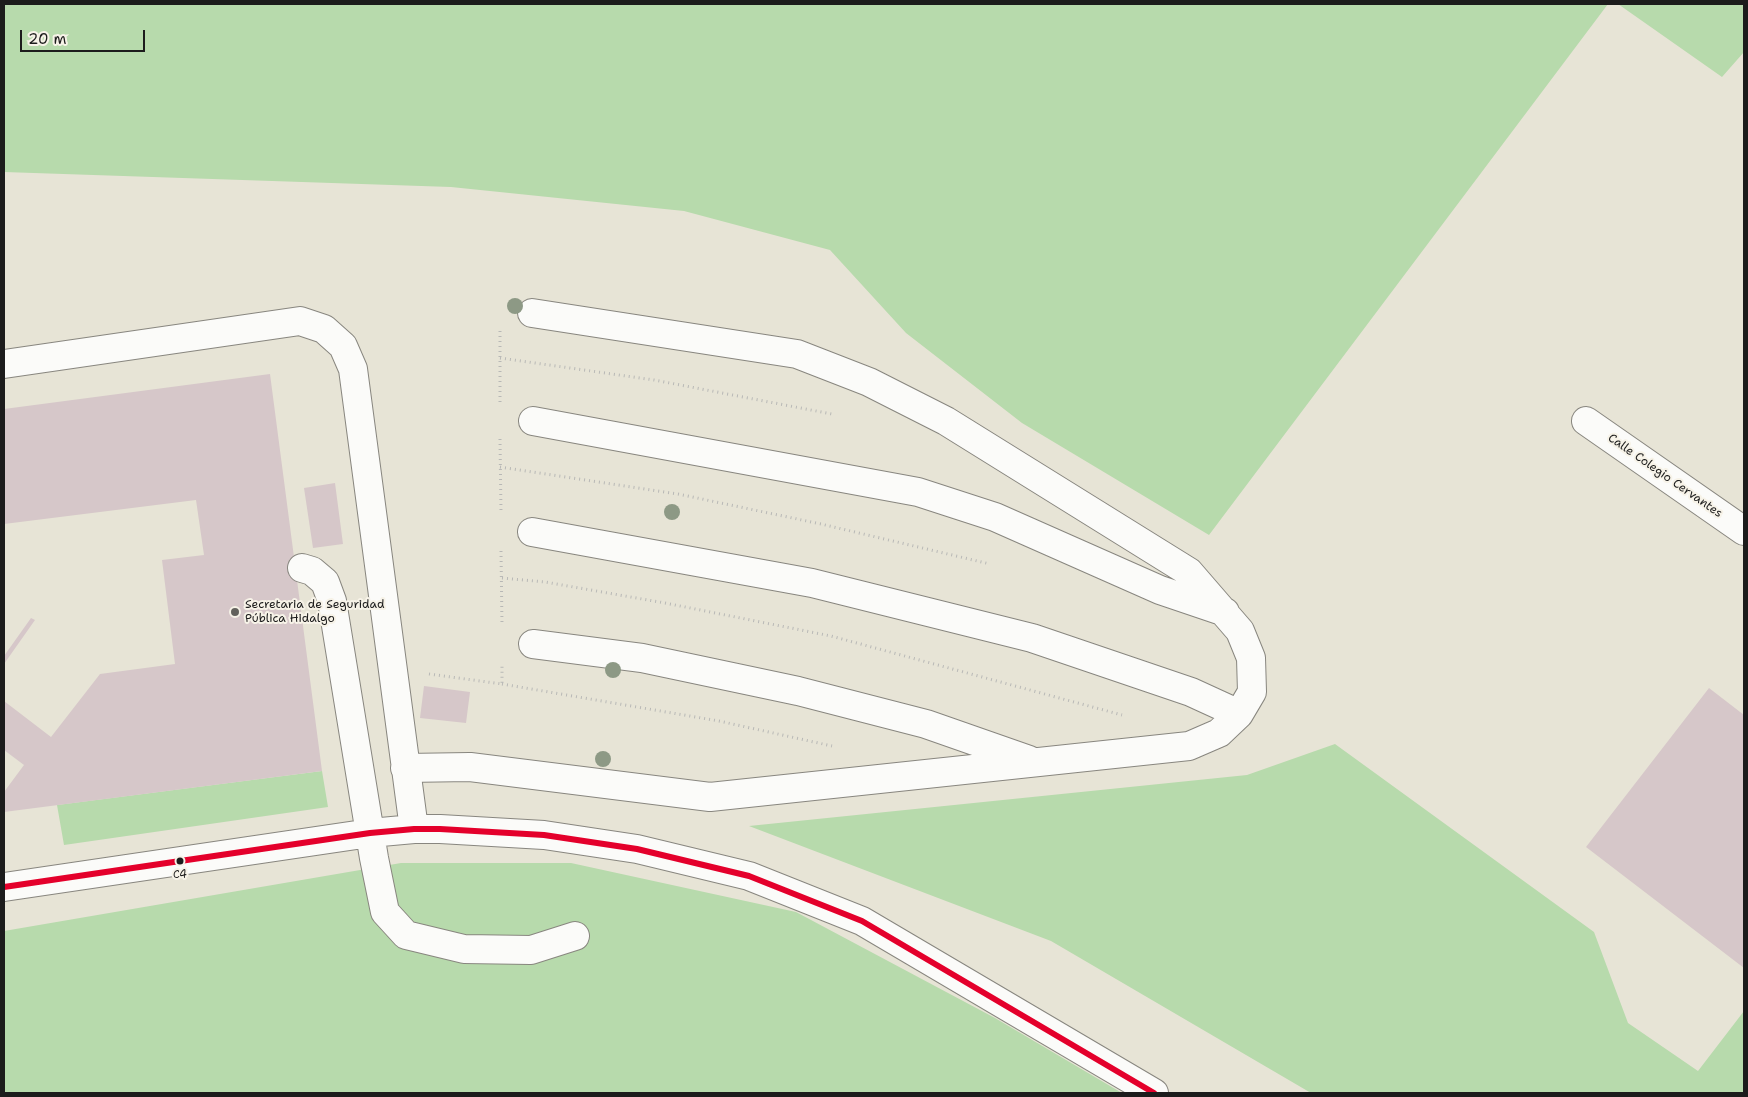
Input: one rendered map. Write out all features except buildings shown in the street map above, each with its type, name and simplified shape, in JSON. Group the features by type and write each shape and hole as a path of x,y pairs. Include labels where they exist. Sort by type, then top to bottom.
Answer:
{"street":[{"path":"405,768 470,767 710,797 1189,746 1219,733 1240,714 1252,692 1251,658 1240,631 1189,572 946,421 869,382 797,354 532,313"},
{"path":"4,364 300,322 324,329 344,346 353,368 414,829"},
{"path":"533,421 918,492 995,517 1160,590 1225,612"},
{"name":"Calle Colegio Cervantes","path":"1586,421 1744,531"},
{"path":"532,532 812,583 1032,638 1191,692 1240,714"},
{"path":"302,568 312,571 324,582 332,601 370,833 385,912 406,934 464,949 531,950 575,936"},
{"path":"533,644 642,658 798,691 926,724 1036,762"},
{"path":"4,887 370,833 414,829 544,835 637,849 749,876 862,921 1154,1093"}],"path":[{"path":"500,323 500,408"},
{"path":"500,358 654,380 832,414"},
{"path":"500,437 501,513"},
{"path":"500,467 688,496 821,524 990,564"},
{"path":"501,541 502,626"},
{"path":"502,578 545,582 831,636 1125,716"},
{"path":"502,655 502,684"},
{"path":"421,674 502,684 719,721 839,748"}],"green space":[{"path":"4,4 1608,4 1209,535 1022,423 906,333 830,250 684,211 451,187 4,172"},
{"path":"1618,4 1744,4 1744,52 1722,77"},
{"path":"1335,744 1594,932 1628,1023 1698,1071 1744,1011 1744,1093 1311,1093 1051,941 749,826 1247,775"},
{"path":"322,771 328,807 64,845 57,805"},
{"path":"401,863 571,863 796,912 995,1018 1122,1093 4,1093 4,931"}],"transit line":[{"path":"4,887 370,833 414,829 544,835 637,849 749,876 862,921 1154,1093"}],"place":[{"name":"Secretaria de Seguridad Pública Hidalgo","path":"235,612"},
{"name":"C4","path":"180,861"}]}
